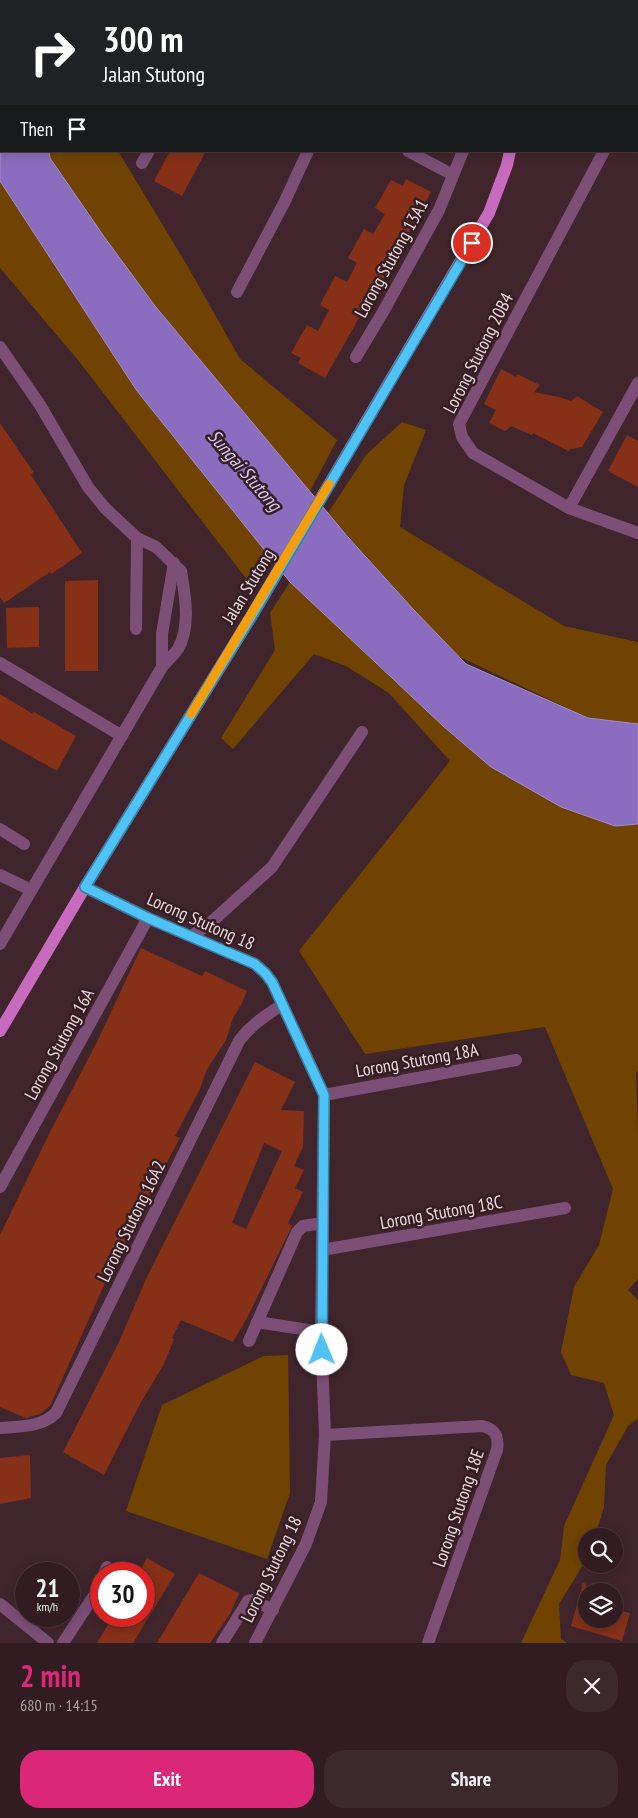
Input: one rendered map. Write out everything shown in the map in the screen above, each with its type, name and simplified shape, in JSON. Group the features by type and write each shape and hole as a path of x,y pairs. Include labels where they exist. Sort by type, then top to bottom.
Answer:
{"main road":[{"name":"Jalan Stutong","path":"0,1031 85,887 251,617 489,213 507,165 510,152"}],"street":[{"path":"142,163 149,152"},
{"path":"237,292 284,203 308,152"},
{"path":"410,152 453,175"},
{"name":"Lorong Stutong 13A1","path":"356,357 439,210 463,152"},
{"name":"Lorong Stutong 20B4","path":"569,508 473,453 462,437 459,424 603,152"},
{"path":"0,348 40,406 88,487 105,508 137,538 156,547 181,571 186,616 184,632 178,649 162,667 0,944"},
{"path":"638,383 569,508 638,533"},
{"path":"136,629 137,538"},
{"path":"162,667 162,634 174,563"},
{"path":"0,663 122,736"},
{"path":"191,936 207,926 272,867 362,732"},
{"path":"0,829 24,844"},
{"path":"0,875 31,890"},
{"name":"Lorong Stutong 18","path":"85,887 148,918 255,964 272,982 324,1095 321,1332 325,1435 321,1502 306,1544 255,1643"},
{"name":"Lorong Stutong 16A","path":"0,1187 148,918"},
{"name":"Lorong Stutong 16A2","path":"0,1428 38,1425 48,1421 56,1413 239,1041 248,1029 282,1005"},
{"name":"Lorong Stutong 18A","path":"324,1095 516,1060"},
{"name":"Lorong Stutong 18C","path":"322,1250 565,1208"},
{"path":"249,1342 297,1232 303,1226 322,1223"},
{"path":"257,1322 321,1332"},
{"name":"Lorong Stutong 18E","path":"325,1435 482,1426 491,1429 496,1434 497,1450 428,1643"},
{"path":"222,1643 248,1602 254,1600 273,1610"},
{"path":"63,1643 90,1601"},
{"path":"0,1604 48,1643"}],"shaded area":[{"path":"49,152 119,152 188,267 240,359 337,440 310,491 155,306 50,158"},
{"path":"0,181 137,391 268,554 248,581 78,360 0,268"},
{"path":"402,422 426,430 404,485 400,527 564,626 638,642 638,724 588,718 458,656 413,609 328,513 366,455"},
{"path":"290,582 443,726 491,767 561,807 615,826 638,824 638,1071 636,1073 638,1279 628,1290 638,1300 638,1419 628,1426 606,1465 604,1507 597,1528 578,1528 578,1573 559,1604 561,1639 567,1643 521,1643 560,1560 564,1526 614,1415 604,1383 571,1375 561,1352 574,1287 599,1245 613,1189 545,1027 365,1054 299,951 450,761 389,693 346,666 314,654 233,749 221,738 275,650 270,613"},
{"path":"288,1355 290,1493 267,1559 126,1511 162,1405 264,1356"}],"water":[{"name":"Sungai Stutong","path":"0,152 49,152 50,158 155,306 348,537 466,664 588,718 638,724 638,824 615,826 561,807 491,767 443,726 290,582 137,391 0,181"}],"building":[{"path":"169,152 205,152 182,196 154,181"},
{"path":"406,179 431,192 382,282 380,281 325,378 298,363 301,358 291,353 307,325 318,331 329,310 320,305 335,276 347,282 357,263 348,258 364,229 373,234 385,214 375,208 391,180 403,186"},
{"path":"501,369 516,377 517,374 540,385 534,392 571,401 577,396 603,412 582,447 568,451 533,433 532,435 511,426 505,431 489,423 496,410 484,404"},
{"path":"0,423 34,473 31,475 82,553 4,603 0,597"},
{"path":"627,435 638,441 638,487 608,471"},
{"path":"98,580 98,671 65,671 65,581"},
{"path":"39,607 39,647 7,648 6,608"},
{"path":"0,694 33,714 34,712 76,736 57,771 0,739"},
{"path":"141,948 202,976 205,971 247,991 233,1018 226,1040 206,1071 200,1089 175,1136 180,1138 106,1281 50,1406 40,1414 26,1418 0,1407 0,1235 50,1132 97,1042"},
{"path":"255,1062 295,1082 281,1110 304,1111 303,1147 294,1166 304,1170 295,1188 303,1192 288,1223 292,1226 247,1318 233,1342 181,1320 172,1338 174,1339 164,1364 140,1404 104,1475 63,1452 119,1342 146,1279","holes":["264,1143 282,1151 246,1229 232,1223"]},
{"path":"30,1455 31,1498 0,1504 0,1458"},
{"path":"147,1558 154,1562 145,1562"},
{"path":"155,1563 175,1574 155,1607"},
{"path":"199,1573 239,1593 230,1614 210,1643 157,1643"},
{"path":"578,1601 578,1628 623,1628 623,1611 630,1613 622,1641 571,1626"},
{"path":"106,1627 143,1627 133,1643 97,1643"}],"slow traffic":[{"path":"191,714 251,617 329,484"}],"route":[{"path":"322,1350 324,1095 272,982 255,964 148,918 85,887 251,617 472,243"}]}
